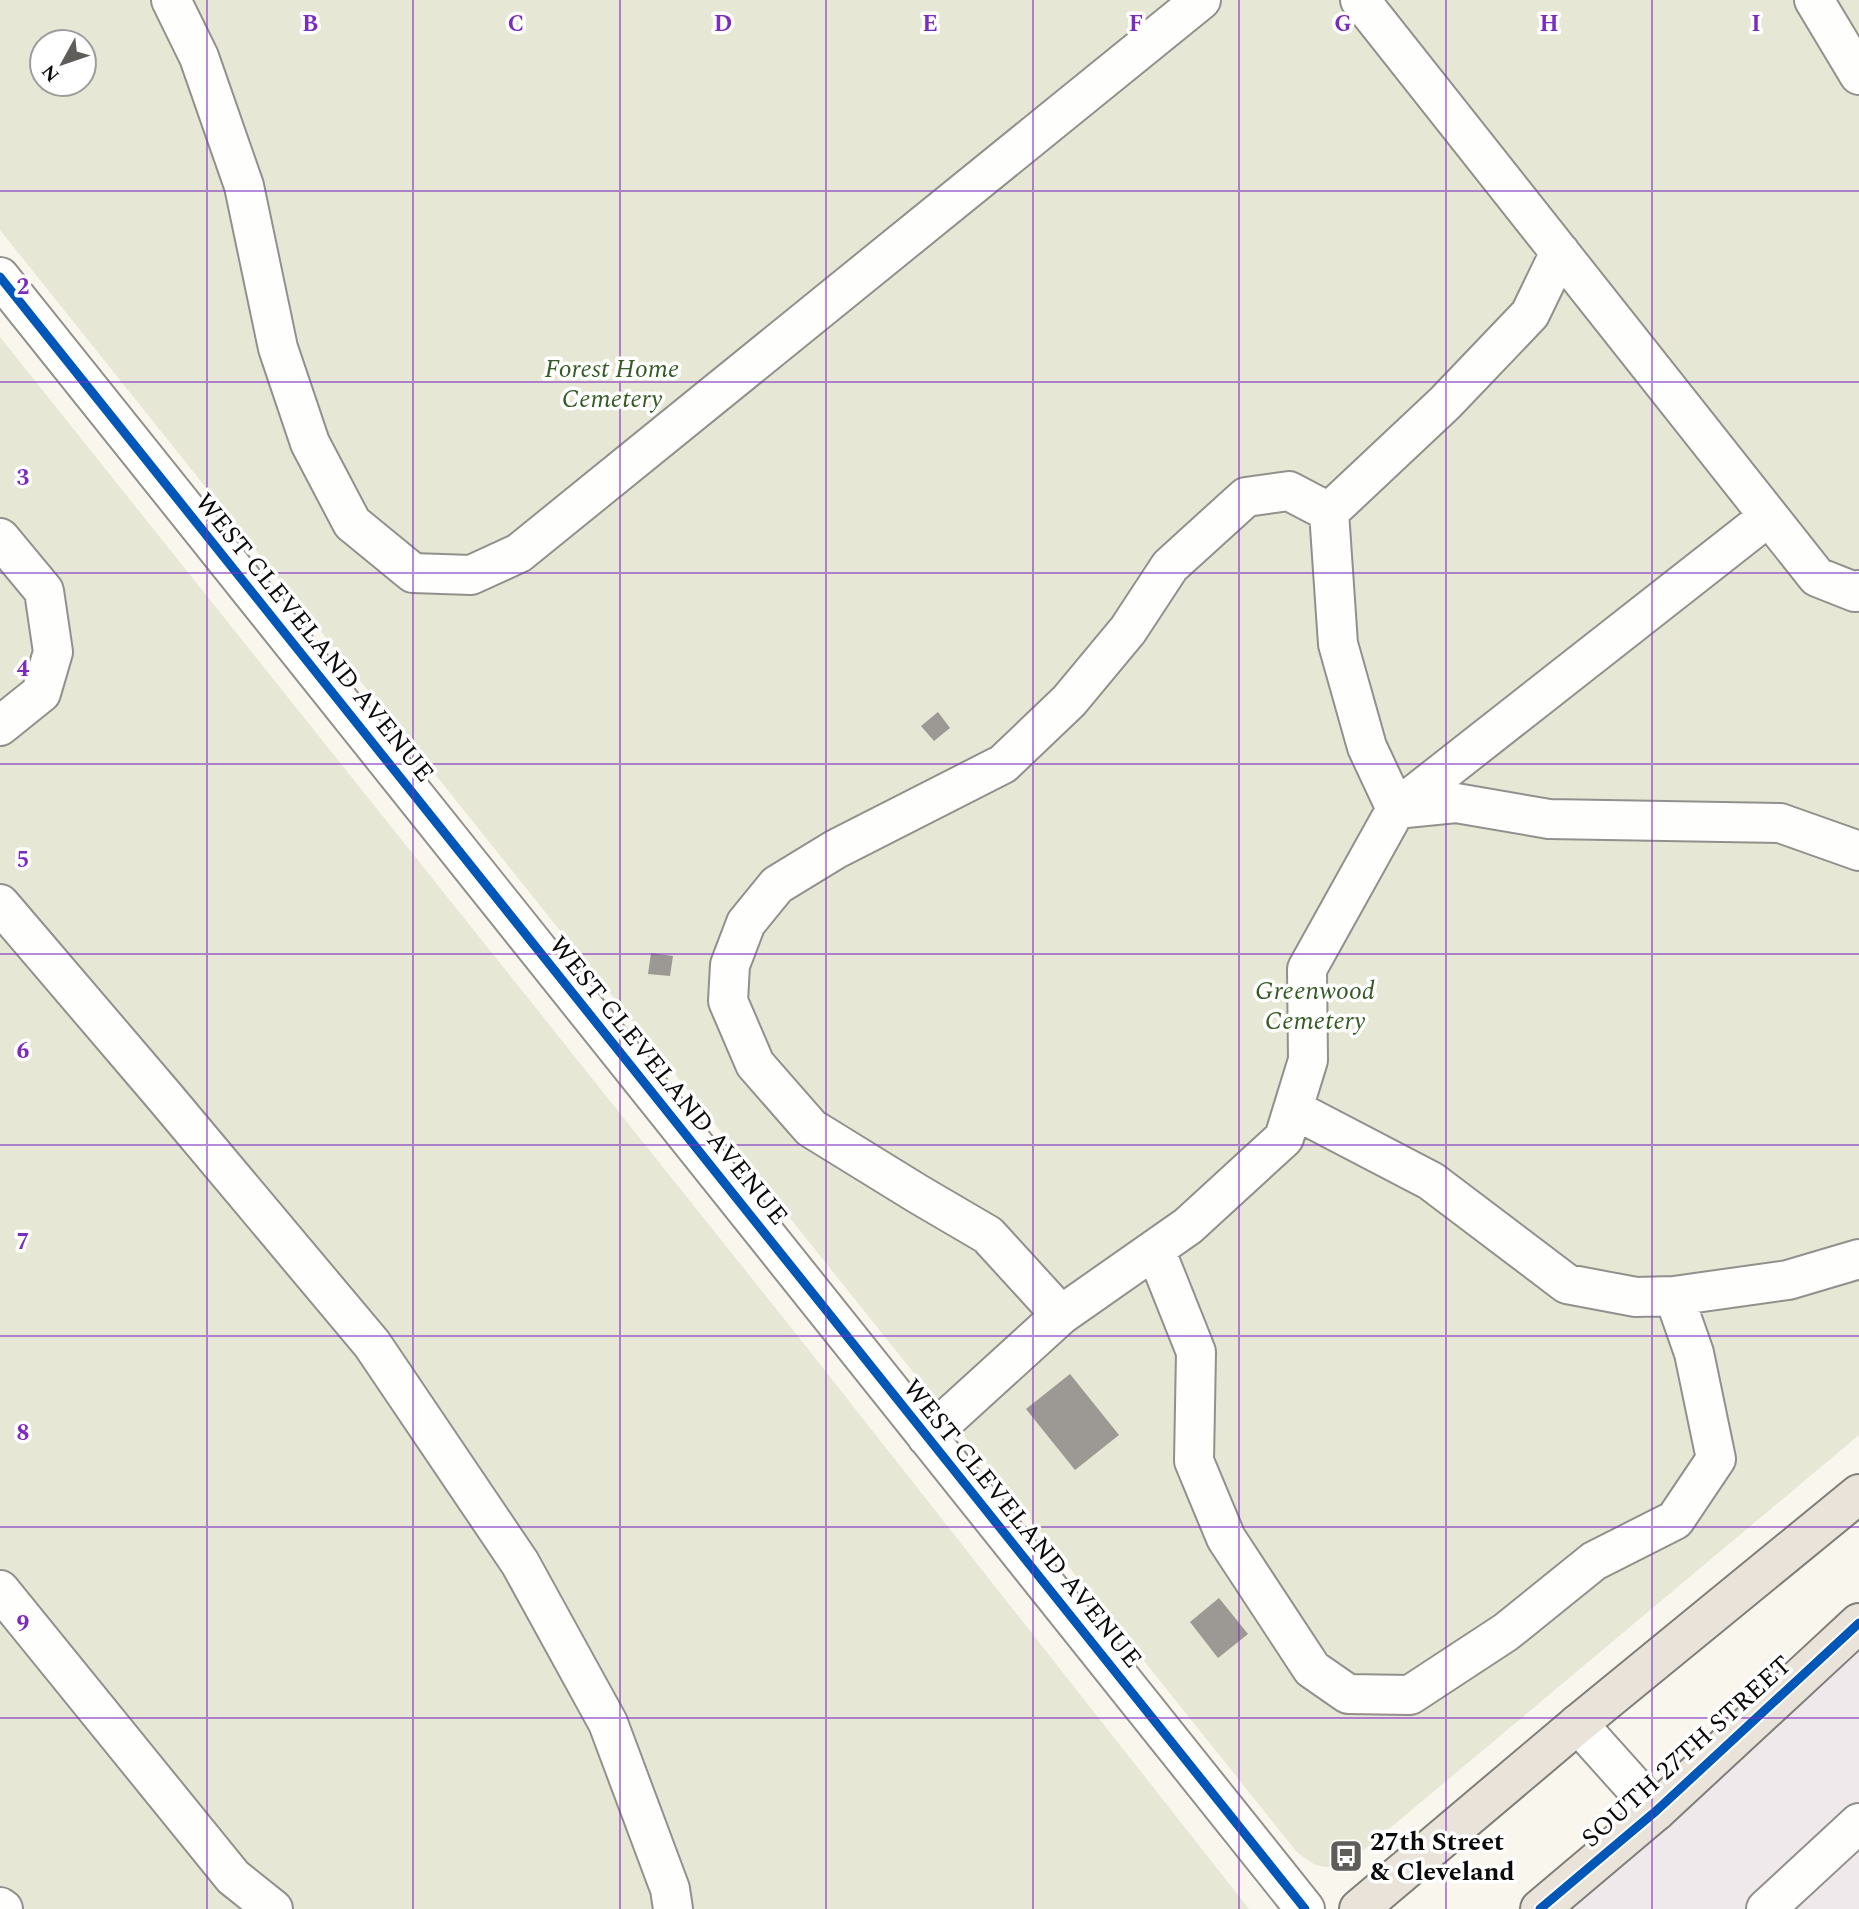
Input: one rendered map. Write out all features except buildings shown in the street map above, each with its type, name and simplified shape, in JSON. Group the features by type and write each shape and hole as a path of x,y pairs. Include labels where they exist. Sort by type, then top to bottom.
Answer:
{"main road":[{"path":"1359,1909 1578,1724 1859,1494"},
{"name":"SOUTH 27TH STREET","path":"1540,1909 1656,1811 1859,1623"}],"street":[{"path":"171,0 199,57 244,186 278,348 310,443 352,523 372,540 413,573 471,575 519,553 1201,0"},
{"path":"1360,0 1817,578 1855,592 1859,590"},
{"path":"1814,0 1859,75"},
{"path":"1329,512 1446,404 1530,314 1560,252"},
{"name":"WEST CLEVELAND AVENUE","path":"0,277 1305,1909"},
{"path":"1062,1315 989,1235 811,1128 755,1064 729,1001 730,965 746,923 777,885 836,849 1003,764 1069,701 1128,630 1170,566 1246,497 1289,491 1329,512"},
{"path":"1329,512 1338,644 1367,747 1396,809"},
{"path":"927,1437 1062,1315 1188,1226 1284,1138 1308,1060 1307,969 1396,809 1768,517"},
{"path":"0,538 44,591 53,652 41,692 0,726"},
{"path":"1396,809 1456,803 1549,819 1780,823 1859,851"},
{"path":"0,904 372,1344 505,1539 608,1723 670,1889 673,1909"},
{"path":"1293,1109 1431,1181 1567,1284 1636,1297 1674,1296 1788,1280 1859,1259"},
{"path":"1155,1249 1196,1352 1194,1461 1226,1538 1312,1669 1348,1694 1409,1695 1506,1632 1594,1561 1675,1520 1716,1459 1694,1353 1674,1296"},
{"path":"0,1590 233,1877 273,1909"},
{"path":"1578,1724 1656,1811"},
{"path":"1766,1909 1859,1823"}],"shaded area":[{"path":"1859,1623 1859,1909 1540,1909"}],"green space":[{"path":"0,0 1859,0 1859,1435 1352,1860 1322,1867 1296,1851 0,230"},
{"path":"0,337 797,1335 1249,1909 0,1909"}],"cycle path":[{"path":"0,277 1305,1909"},
{"path":"1540,1909 1656,1811 1859,1623"}],"place":[{"name":"27th Street & Cleveland","path":"1346,1856"}],"park label":[{"name":"Forest Home Cemetery","path":"612,383"},
{"name":"Greenwood Cemetery","path":"1315,1005"}]}
